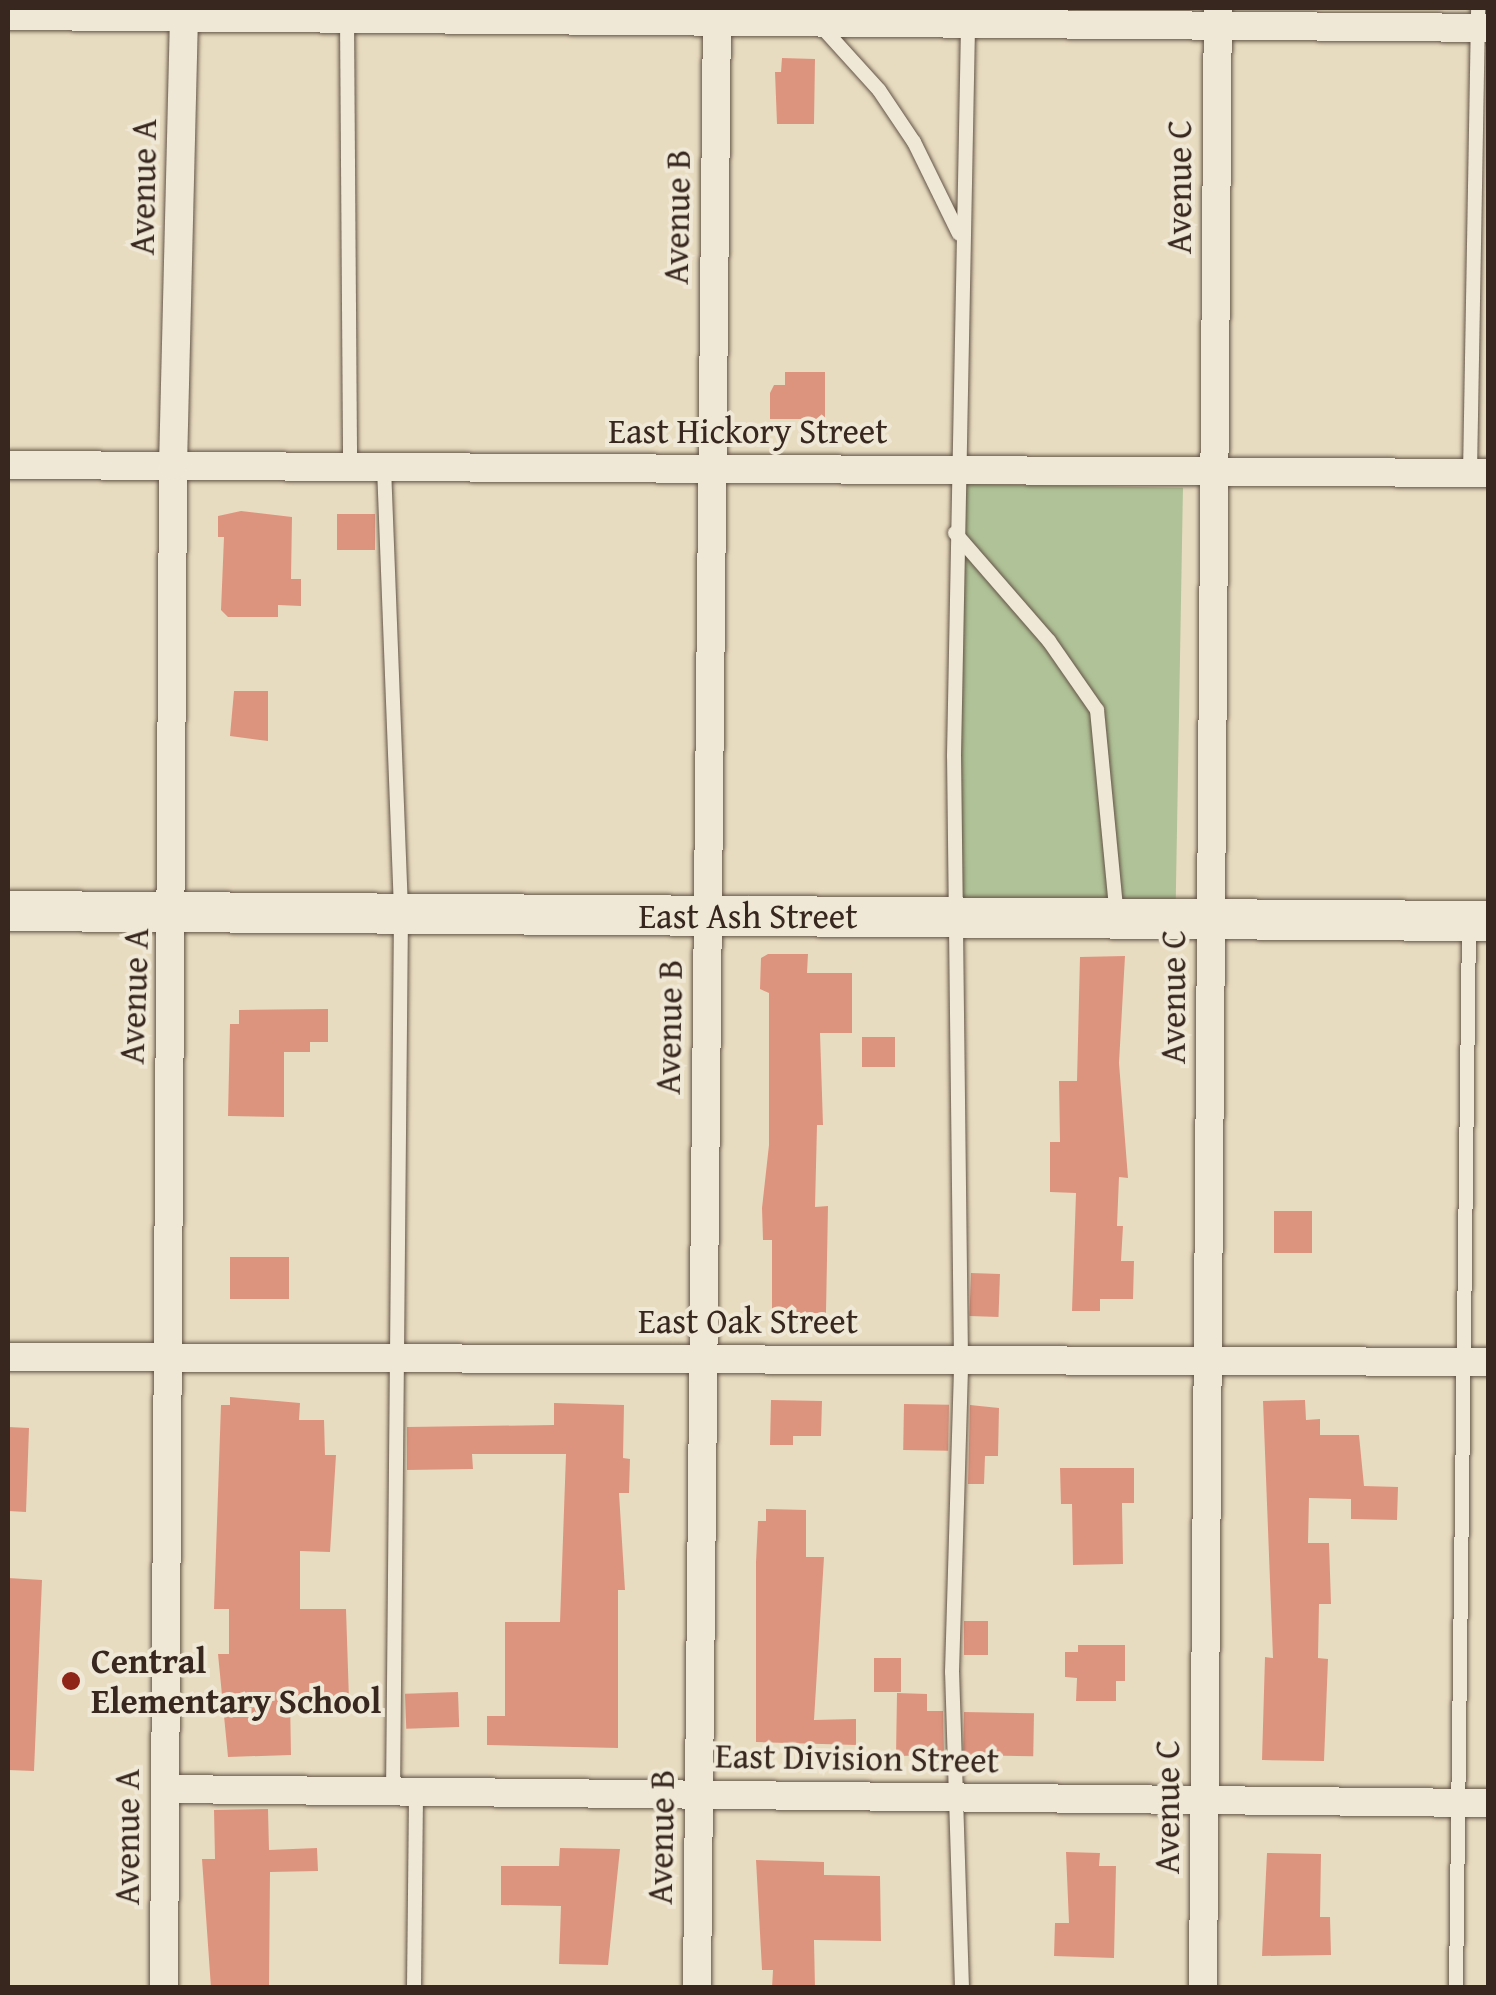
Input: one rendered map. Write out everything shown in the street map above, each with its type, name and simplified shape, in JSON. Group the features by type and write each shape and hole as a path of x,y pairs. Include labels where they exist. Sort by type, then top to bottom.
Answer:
{"street":[{"path":"8,16 184,13 347,19 716,15 816,23 968,24 1218,17 1482,21"},
{"name":"Avenue A","path":"164,1988 174,466 184,13"},
{"name":"Avenue B","path":"697,1988 716,15"},
{"name":"Avenue C","path":"1203,1988 1218,17"},
{"name":"East Hickory Street","path":"8,465 1479,473"},
{"name":"East Ash Street","path":"8,911 1478,920"},
{"name":"East Oak Street","path":"8,1356 1476,1362"},
{"name":"East Division Street","path":"165,1789 1488,1803"}],"lane":[{"path":"347,19 350,467"},
{"path":"1479,473 1482,21"},
{"path":"816,23 879,90 914,142 959,234"},
{"path":"962,1988 952,1672 961,1360 954,917 955,533 959,234 968,24"},
{"path":"384,467 401,914 395,1358 405,1792 414,1988"},
{"path":"955,533 1048,641 1097,710 1117,918"},
{"path":"1456,1988 1476,1362 1478,920"}],"green space":[{"path":"965,484 1183,488 1176,902 958,898"}],"building":[{"path":"782,58 815,59 814,124 777,124 775,72 781,72"},
{"path":"785,372 825,372 825,419 770,419 770,393 774,385 785,385"},
{"path":"241,511 292,517 291,579 301,579 301,606 278,605 278,617 228,617 221,610 224,537 218,537 218,516"},
{"path":"337,514 375,514 375,550 337,550"},
{"path":"234,691 268,691 268,741 230,736"},
{"path":"768,954 808,954 807,973 852,973 852,1033 820,1033 823,1125 817,1125 815,1207 828,1206 826,1313 772,1313 772,1240 763,1240 762,1208 769,1145 769,993 760,989 761,958"},
{"path":"1125,956 1119,1063 1128,1178 1119,1177 1117,1226 1123,1226 1121,1261 1134,1261 1133,1299 1100,1299 1100,1311 1072,1311 1076,1193 1050,1192 1050,1142 1060,1142 1059,1081 1077,1081 1080,957"},
{"path":"328,1009 328,1042 310,1042 310,1052 284,1052 284,1117 228,1116 230,1024 239,1024 239,1010"},
{"path":"862,1037 895,1037 895,1067 862,1067"},
{"path":"1274,1211 1312,1211 1312,1253 1274,1253"},
{"path":"230,1257 289,1257 289,1299 230,1299"},
{"path":"971,1273 1000,1274 998,1317 969,1316"},
{"path":"230,1397 300,1403 299,1420 324,1420 325,1455 336,1455 330,1552 300,1551 300,1609 346,1609 349,1700 290,1700 291,1755 228,1757 218,1654 229,1654 229,1609 214,1609 221,1405 230,1405"},
{"path":"771,1400 822,1401 821,1436 793,1436 793,1445 770,1445"},
{"path":"1305,1400 1306,1420 1320,1419 1320,1435 1359,1435 1364,1486 1398,1487 1397,1520 1351,1519 1351,1499 1309,1498 1308,1543 1329,1543 1331,1604 1319,1604 1318,1658 1328,1659 1324,1761 1262,1760 1265,1657 1273,1658 1263,1401"},
{"path":"554,1403 624,1405 623,1458 630,1459 629,1493 619,1493 625,1590 618,1590 618,1748 487,1745 487,1716 505,1716 505,1622 560,1622 566,1454 472,1454 473,1469 407,1470 407,1427 554,1425"},
{"path":"904,1404 949,1405 948,1451 903,1450"},
{"path":"970,1405 999,1408 998,1456 985,1456 984,1484 968,1484"},
{"path":"8,1427 29,1428 26,1512 8,1511"},
{"path":"1060,1468 1134,1468 1134,1503 1122,1503 1123,1564 1073,1565 1072,1504 1061,1504"},
{"path":"766,1509 806,1510 806,1557 824,1557 814,1720 856,1719 856,1745 756,1742 756,1562 758,1521 766,1521"},
{"path":"8,1578 42,1580 34,1771 8,1770"},
{"path":"964,1621 988,1621 988,1655 964,1655"},
{"path":"1078,1645 1125,1645 1125,1681 1116,1681 1116,1701 1076,1701 1077,1678 1065,1677 1065,1652 1078,1652"},
{"path":"874,1658 901,1658 901,1692 874,1692"},
{"path":"458,1692 459,1727 406,1729 405,1694"},
{"path":"897,1693 927,1694 927,1711 943,1711 944,1755 896,1756"},
{"path":"964,1712 1034,1713 1033,1756 963,1755"},
{"path":"268,1809 269,1850 317,1848 318,1871 270,1872 269,1988 211,1988 202,1859 215,1859 214,1810"},
{"path":"560,1848 620,1849 608,1965 559,1964 561,1906 501,1905 501,1866 559,1866"},
{"path":"1066,1852 1100,1853 1099,1866 1116,1866 1114,1958 1054,1956 1055,1923 1069,1923"},
{"path":"1267,1853 1321,1854 1320,1917 1330,1917 1331,1955 1262,1956"},
{"path":"756,1860 824,1862 824,1875 880,1876 881,1941 814,1940 815,1988 772,1988 773,1970 762,1970"}],"place":[{"name":"Central Elementary School","path":"71,1681"}]}
